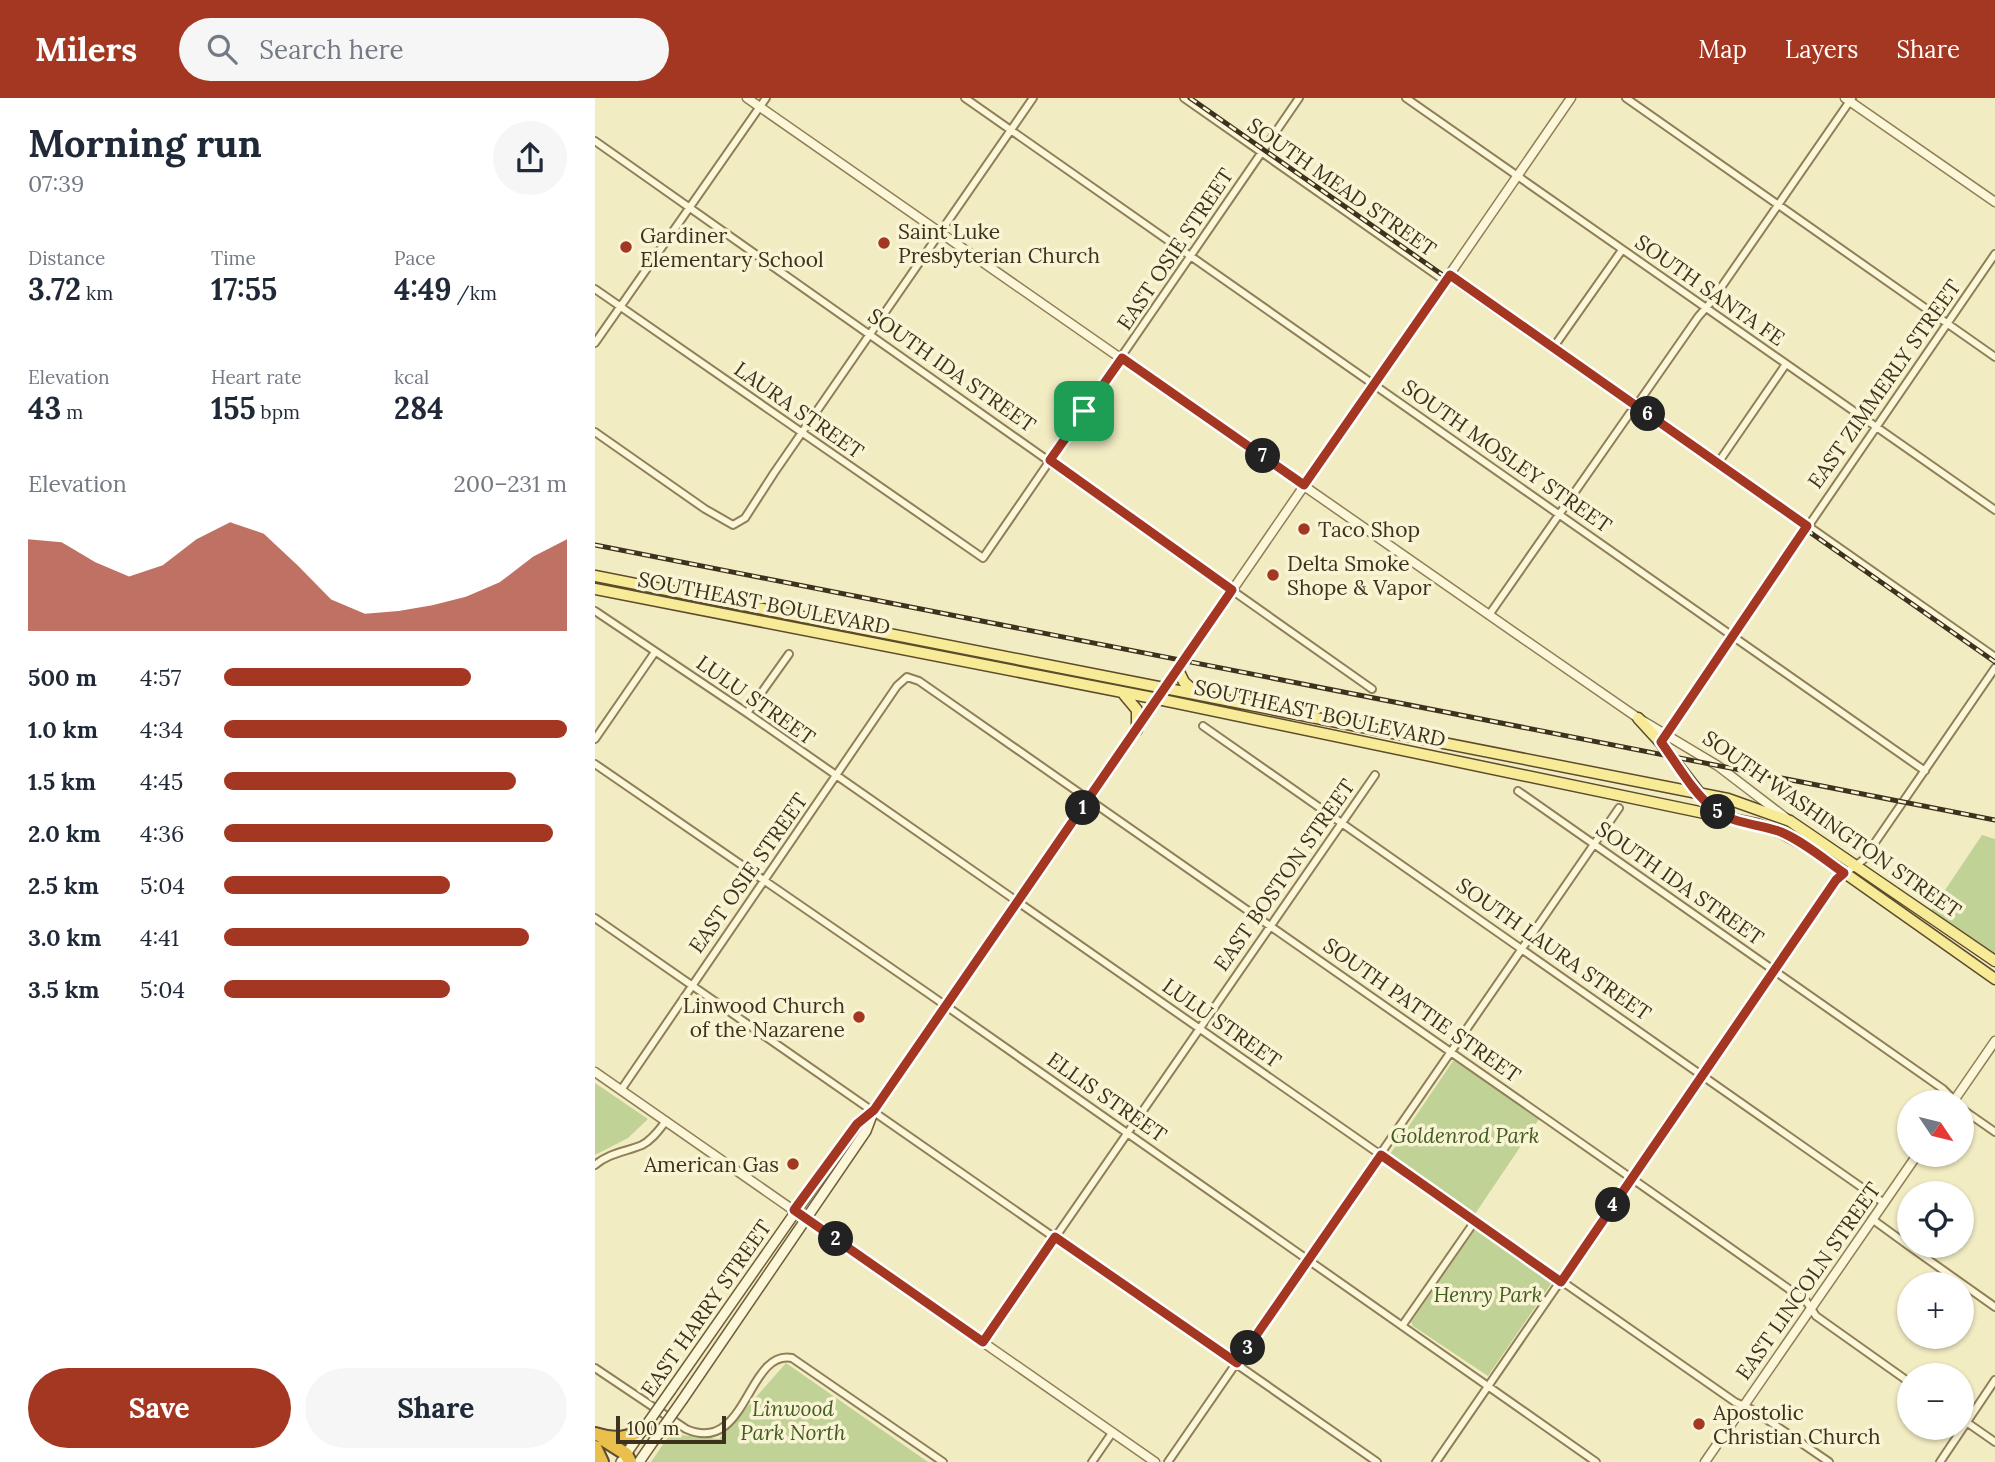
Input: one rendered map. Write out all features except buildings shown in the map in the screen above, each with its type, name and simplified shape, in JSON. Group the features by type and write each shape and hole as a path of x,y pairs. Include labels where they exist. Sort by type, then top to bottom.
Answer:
{"highway":[{"path":"595,1434 619,1439 645,1427"},
{"path":"595,1434 630,1460"},
{"path":"595,1445 630,1460"},
{"path":"595,1445 602,1462"}],"main road":[{"name":"SOUTHEAST BOULEVARD","path":"595,576 1698,792 1756,808 1790,821"},
{"name":"SOUTHEAST BOULEVARD","path":"595,589 1121,691 1727,818 1782,833 1808,847 1995,979"},
{"path":"1178,670 1187,687 1202,695"},
{"name":"EAST HARRY STREET","path":"630,1460 657,1436 683,1399 866,1132 874,1110 1165,688"},
{"path":"1121,691 1137,710 1137,730"},
{"path":"1638,718 1663,738 1698,792 1727,818"},
{"name":"SOUTH WASHINGTON STREET","path":"1790,821 1995,961"},
{"name":"EAST HARRY STREET","path":"630,1460 645,1427 794,1210 857,1124 874,1110"}],"street":[{"path":"747,98 1638,718"},
{"path":"595,343 766,98"},
{"name":"SOUTH MOSLEY STREET","path":"965,98 1925,771"},
{"path":"595,432 705,509 733,525 745,517 1033,98"},
{"name":"SOUTH MEAD STREET","path":"1184,98 1553,348 1995,657"},
{"name":"EAST OSIE STREET","path":"983,558 1299,98"},
{"name":"SOUTH SANTA FE","path":"1406,98 1995,510"},
{"name":"EAST HARRY STREET","path":"1165,688 1571,98"},
{"path":"1626,98 1995,357"},
{"path":"1636,406 1779,205 1849,99 1995,201"},
{"name":"SOUTH IDA STREET","path":"595,141 1373,689"},
{"path":"1553,348 1622,250"},
{"name":"EAST ZIMMERLY STREET","path":"1663,738 1995,254"},
{"name":"LAURA STREET","path":"595,289 983,558"},
{"path":"1718,463 1786,364"},
{"path":"1489,615 1630,414"},
{"name":"LULU STREET","path":"595,611 747,713 1735,1402 1753,1410 1829,1462"},
{"path":"595,739 655,652"},
{"path":"747,713 789,654"},
{"path":"1436,1462 1836,880 1863,860 1995,669"},
{"name":"EAST OSIE STREET","path":"621,1090 897,686 907,677"},
{"name":"SOUTH PATTIE STREET","path":"907,677 919,681 1632,1178 1806,1301 1816,1316 1897,1373"},
{"name":"SOUTH LAURA STREET","path":"1203,726 1884,1203"},
{"name":"SOUTH WASHINGTON STREET","path":"1663,738 1718,765 1790,821"},
{"name":"ELLIS STREET","path":"595,764 1127,1132 1596,1462"},
{"name":"EAST BOSTON STREET","path":"983,1342 1375,775"},
{"name":"SOUTH IDA STREET","path":"1518,791 1945,1090"},
{"path":"1168,1462 1619,808"},
{"path":"595,918 1377,1462"},
{"path":"1963,1090 1995,1041"},
{"path":"595,1072 1154,1462"},
{"path":"1974,1117 1995,1132"},
{"path":"595,1165 610,1155 643,1145 666,1121"},
{"name":"EAST LINCOLN STREET","path":"1705,1462 1909,1167"},
{"path":"1872,1219 1897,1237"},
{"path":"1402,1326 1475,1221"},
{"path":"1926,1258 1995,1307"},
{"path":"595,1368 687,1429 697,1434 707,1434 728,1424 771,1363 783,1357 793,1358 943,1462"},
{"path":"1974,1407 1995,1380"},
{"path":"1974,1427 1995,1442"},
{"path":"1092,1462 1112,1433"},
{"path":"1940,1462 1953,1440"}],"green space":[{"path":"1982,835 1995,839 1995,956 1931,911"},
{"name":"Goldenrod Park","path":"1453,1061 1539,1119 1475,1214 1390,1154"},
{"path":"595,1083 648,1119 628,1138 595,1155"},
{"name":"Henry Park","path":"1476,1228 1553,1281 1488,1376 1413,1326 1411,1322"},
{"name":"Linwood Park North","path":"786,1363 928,1462 651,1462 670,1434 719,1439"}],"railway":[{"path":"1190,98 1995,662"},
{"path":"595,545 1995,820"}],"place":[{"name":"Saint Luke Presbyterian Church","path":"884,243"},
{"name":"Gardiner Elementary School","path":"626,247"},
{"name":"Taco Shop","path":"1304,529"},
{"name":"Delta Smoke Shope & Vapor","path":"1273,575"},
{"name":"Linwood Church of the Nazarene","path":"859,1017"},
{"name":"American Gas","path":"793,1164"},
{"name":"Apostolic Christian Church","path":"1699,1424"}],"route":[{"path":"1450,275 1807,526 1661,742 1698,792 1715,810 1727,818 1758,824 1782,833 1808,847 1844,873 1836,880 1561,1282 1381,1155 1237,1363 1055,1237 983,1342 794,1210 857,1124 874,1110 1232,590 1050,460 1084,411 1122,358 1304,485 1450,275"}]}
